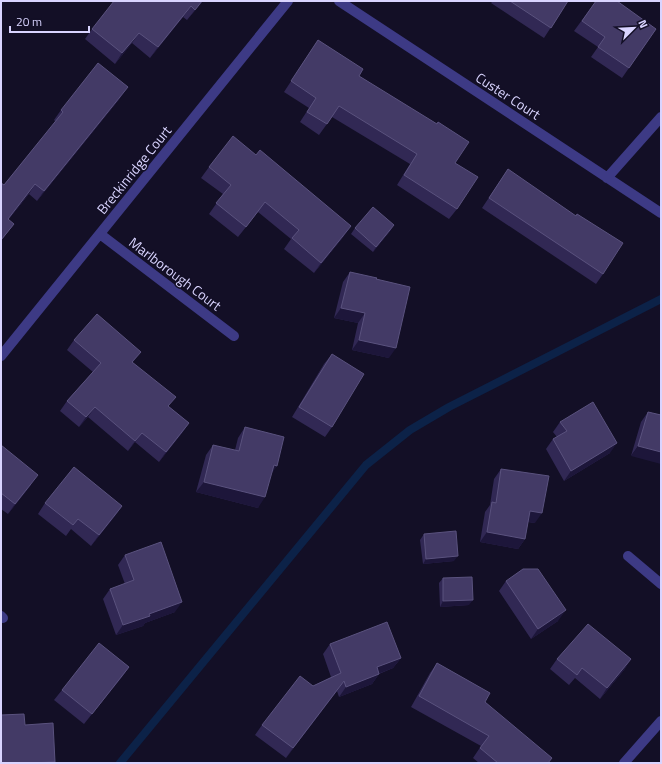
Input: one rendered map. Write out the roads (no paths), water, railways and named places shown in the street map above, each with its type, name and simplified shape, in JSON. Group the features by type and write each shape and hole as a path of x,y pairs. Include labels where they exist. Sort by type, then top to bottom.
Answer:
{"street":[{"name":"Breckinridge Court","path":"1,356 288,1"},
{"name":"Custer Court","path":"339,1 661,213"},
{"path":"606,178 661,117"},
{"name":"Marlborough Court","path":"100,234 234,336"},
{"path":"628,556 661,584"},
{"path":"624,763 661,721"}],"waterway":[{"path":"120,763 366,465 410,430 449,407 661,299"}]}
